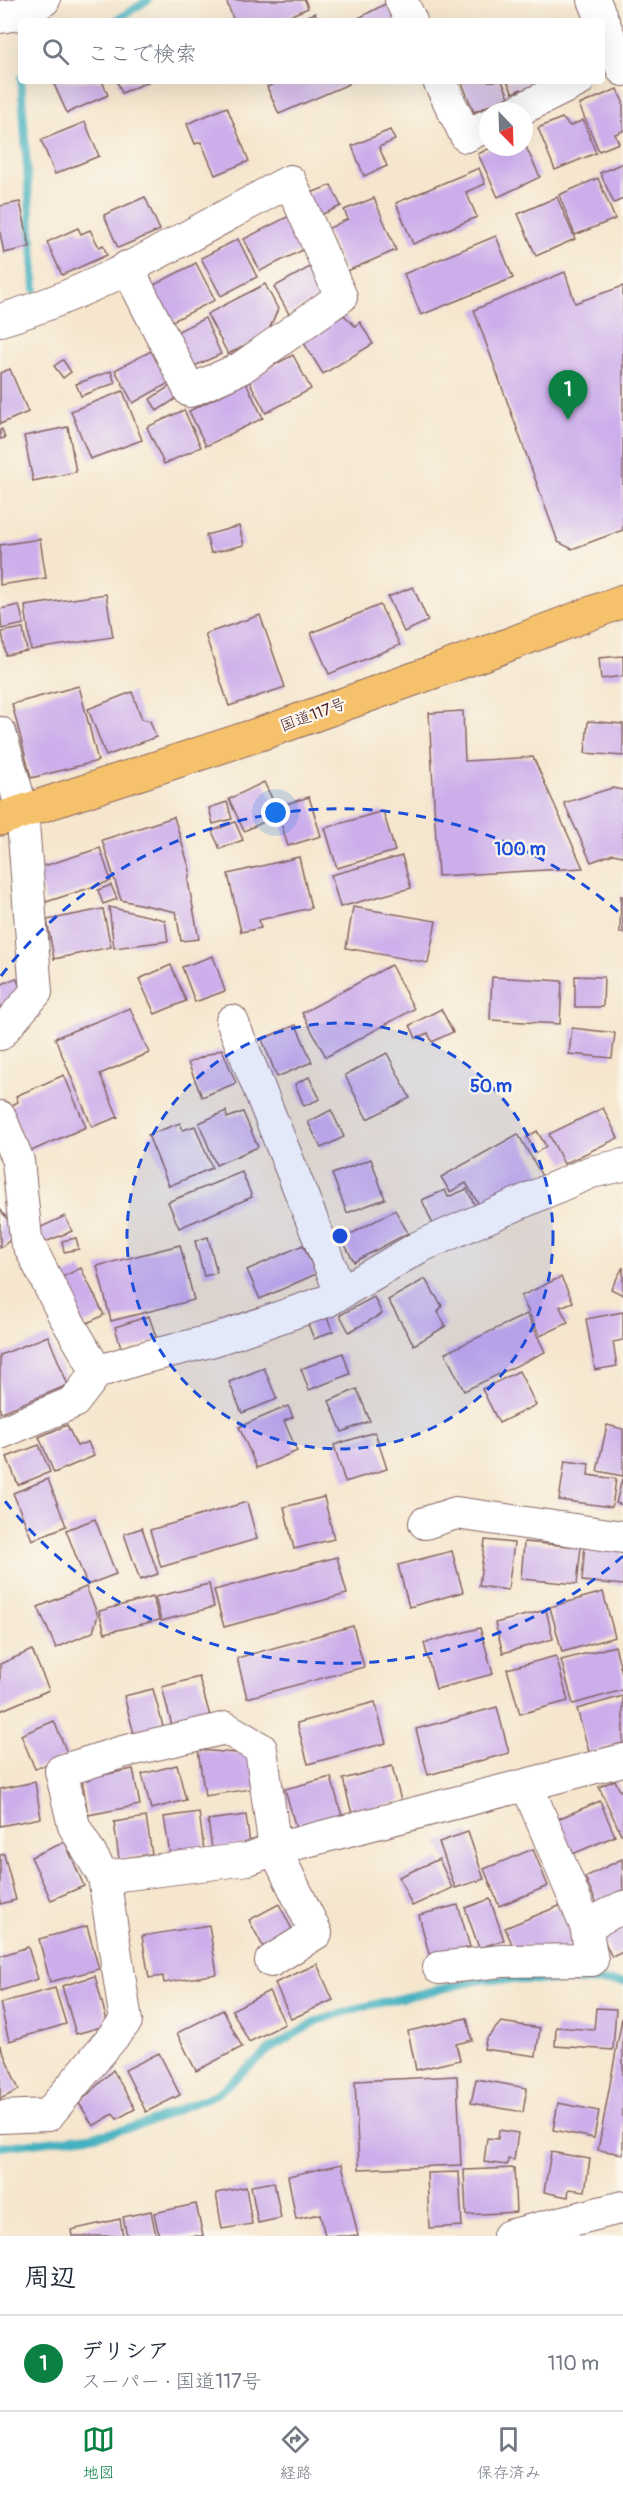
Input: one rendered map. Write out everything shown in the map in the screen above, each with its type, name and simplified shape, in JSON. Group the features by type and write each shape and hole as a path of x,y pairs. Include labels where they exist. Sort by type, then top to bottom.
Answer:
{"highway":[{"name":"国道117号","path":"11,815 272,730 623,601"}],"street":[{"path":"0,17 19,14 44,0"},
{"path":"401,0 410,18"},
{"path":"594,0 600,18"},
{"path":"605,35 615,67"},
{"path":"440,84 465,136 479,129"},
{"path":"533,103 572,84"},
{"path":"0,320 36,309 127,267 290,181 340,297 241,368 190,391 127,267"},
{"path":"0,733 36,992 0,1034"},
{"path":"232,1021 341,1293"},
{"path":"0,1117 18,1161 26,1239 63,1313 97,1372"},
{"path":"0,1433 74,1402 97,1372 214,1340 327,1301 419,1247 591,1172 623,1165"},
{"path":"425,1523 456,1513 623,1536"},
{"path":"0,2117 48,2115 126,2021 104,1877 74,1826 61,1771 123,1752 226,1728 261,1749 275,1849 316,1933 271,1961"},
{"path":"104,1877 248,1859 275,1849 623,1760"},
{"path":"439,1968 502,1961 592,1960 586,1926 527,1785"},
{"path":"586,1926 623,1906"},
{"path":"509,2236 623,2207"}],"building":[{"path":"226,0 305,0 308,8 285,18 233,18"},
{"path":"387,3 395,18 359,18"},
{"path":"315,13 317,18 303,18"},
{"path":"54,84 103,84 108,95 67,113"},
{"path":"118,84 143,84 122,93"},
{"path":"274,84 349,84 279,114 267,87"},
{"path":"462,84 503,84 509,97 497,102 479,102 479,110 474,112"},
{"path":"508,84 535,84 537,89 524,95 521,89 513,93"},
{"path":"617,89 623,102 623,131 615,134 619,143 599,151 579,105"},
{"path":"227,107 249,161 215,175 201,142 195,144 187,124"},
{"path":"562,118 570,126 583,120 596,153 555,170 538,128"},
{"path":"85,122 99,156 55,174 41,140"},
{"path":"390,130 395,140 379,147 387,166 364,176 352,146"},
{"path":"478,154 479,156 530,156 540,177 498,197"},
{"path":"623,163 623,199 614,203 600,173"},
{"path":"479,168 485,184 466,192 477,217 413,244 396,203"},
{"path":"598,178 615,219 575,235 559,195"},
{"path":"331,185 341,206 316,217 306,195"},
{"path":"145,197 160,230 118,248 104,215"},
{"path":"557,197 575,239 536,256 518,214"},
{"path":"374,198 396,250 345,272 327,229 348,219 344,210"},
{"path":"20,202 30,247 4,253 0,233 0,206"},
{"path":"291,215 307,248 260,271 244,239"},
{"path":"78,228 81,234 90,230 99,247 103,245 107,255 62,275 47,242"},
{"path":"496,236 513,278 421,315 404,274"},
{"path":"238,239 257,277 221,296 201,258"},
{"path":"196,263 215,300 167,324 148,288"},
{"path":"317,263 332,290 289,314 274,287"},
{"path":"565,272 575,303 623,286 623,530 572,549 558,542 474,310"},
{"path":"265,284 278,309 267,334 228,354 207,314"},
{"path":"344,315 355,326 360,322 373,344 323,374 302,340"},
{"path":"205,318 221,354 190,368 174,333"},
{"path":"151,351 169,383 133,403 115,370"},
{"path":"293,355 311,389 266,413 248,379"},
{"path":"63,360 71,372 63,378 54,366"},
{"path":"10,369 28,412 0,424 0,373"},
{"path":"111,371 115,383 81,396 76,384"},
{"path":"246,383 263,418 206,446 189,411"},
{"path":"173,384 180,396 157,411 150,399"},
{"path":"123,391 142,440 90,459 71,411"},
{"path":"184,410 201,447 164,464 147,427"},
{"path":"68,427 76,472 33,481 24,436"},
{"path":"2,429 5,438 0,439 0,430"},
{"path":"239,526 244,545 211,553 206,535"},
{"path":"40,539 46,578 0,585 0,545"},
{"path":"413,587 428,621 404,632 388,597"},
{"path":"106,594 113,637 31,650 25,606"},
{"path":"19,605 24,624 2,629 0,609"},
{"path":"380,605 400,645 329,674 311,633"},
{"path":"260,615 285,687 229,706 205,634"},
{"path":"23,628 27,651 6,655 2,632"},
{"path":"623,656 623,676 601,679 599,658"},
{"path":"79,686 98,761 31,778 12,704"},
{"path":"132,692 142,719 150,721 156,737 106,756 88,709"},
{"path":"463,711 465,761 533,757 583,868 438,876 429,713"},
{"path":"588,721 623,724 623,756 585,753"},
{"path":"264,782 276,807 277,816 244,831 229,799"},
{"path":"612,788 623,790 623,856 613,854 591,862 564,803"},
{"path":"309,797 321,836 288,846 276,807"},
{"path":"227,802 232,819 213,824 209,808"},
{"path":"383,811 395,851 337,868 325,828"},
{"path":"174,817 190,870 188,881 199,939 181,941 176,912 121,900 102,840"},
{"path":"235,822 243,840 220,849 212,831"},
{"path":"100,848 111,881 46,902 35,869"},
{"path":"402,856 411,888 340,907 331,875"},
{"path":"299,857 311,908 259,920 261,928 241,932 228,874"},
{"path":"111,885 117,899 103,904 98,890"},
{"path":"621,896 623,896 623,933 620,933"},
{"path":"109,907 165,920 168,941 114,948"},
{"path":"353,907 436,921 428,963 346,948"},
{"path":"103,909 111,947 54,959 47,920"},
{"path":"213,956 225,991 195,1002 182,967"},
{"path":"171,965 186,1001 155,1014 139,979"},
{"path":"391,965 414,1009 326,1057 302,1013"},
{"path":"575,976 604,977 603,1007 575,1007"},
{"path":"492,977 562,981 560,1024 490,1020"},
{"path":"16,978 22,991 13,1003 0,1009 0,985"},
{"path":"130,1008 149,1053 100,1074 118,1117 92,1127 55,1038"},
{"path":"441,1009 453,1032 432,1042 428,1033 416,1038 410,1025"},
{"path":"296,1025 312,1062 277,1077 262,1039"},
{"path":"572,1028 615,1033 612,1058 569,1054"},
{"path":"222,1049 236,1083 202,1097 188,1063"},
{"path":"387,1053 410,1098 367,1119 345,1075"},
{"path":"64,1075 86,1127 29,1152 9,1107 18,1102 16,1096"},
{"path":"309,1077 320,1099 304,1106 295,1084"},
{"path":"603,1108 618,1138 564,1164 549,1134"},
{"path":"331,1110 344,1137 321,1148 308,1122"},
{"path":"226,1111 227,1118 243,1112 258,1147 216,1165 199,1123"},
{"path":"180,1123 183,1130 195,1126 212,1168 169,1186 148,1135"},
{"path":"537,1131 546,1146 536,1153 527,1137"},
{"path":"518,1134 542,1176 482,1210 466,1183 450,1192 441,1177"},
{"path":"371,1159 385,1199 347,1213 332,1174"},
{"path":"242,1172 252,1197 179,1228 168,1202"},
{"path":"467,1189 477,1210 435,1229 422,1200 445,1190 448,1197"},
{"path":"0,1209 18,1234 0,1248"},
{"path":"395,1210 408,1233 354,1262 342,1239"},
{"path":"65,1216 72,1231 43,1243 37,1229"},
{"path":"208,1237 217,1273 204,1276 195,1241"},
{"path":"76,1238 79,1249 64,1252 62,1241"},
{"path":"180,1245 194,1300 111,1321 97,1266"},
{"path":"303,1245 316,1274 260,1299 247,1270"},
{"path":"623,1267 623,1295 611,1289"},
{"path":"81,1268 104,1315 77,1328 54,1281"},
{"path":"561,1277 573,1302 560,1307 568,1323 540,1336 521,1296"},
{"path":"425,1279 442,1306 438,1312 446,1326 414,1345 388,1300"},
{"path":"374,1297 382,1314 349,1332 340,1315"},
{"path":"623,1312 623,1340 613,1342 617,1366 595,1370 586,1319"},
{"path":"527,1314 545,1352 464,1391 445,1353"},
{"path":"149,1316 157,1340 122,1351 115,1327"},
{"path":"326,1316 333,1331 314,1339 308,1324"},
{"path":"48,1336 68,1385 0,1413 0,1355"},
{"path":"343,1353 350,1374 309,1390 301,1369"},
{"path":"264,1368 277,1399 242,1413 229,1382"},
{"path":"519,1371 536,1405 499,1423 482,1389"},
{"path":"357,1389 370,1421 342,1432 329,1401"},
{"path":"288,1406 293,1417 284,1421 297,1451 257,1468 239,1427"},
{"path":"67,1425 77,1446 88,1442 94,1456 54,1473 39,1437"},
{"path":"607,1425 623,1429 623,1476 597,1471"},
{"path":"375,1432 387,1469 345,1482 334,1445"},
{"path":"39,1445 50,1472 18,1485 7,1457"},
{"path":"565,1461 589,1464 588,1475 616,1479 612,1507 559,1500"},
{"path":"48,1479 66,1526 32,1540 13,1493"},
{"path":"623,1479 623,1505 616,1503"},
{"path":"324,1497 334,1539 294,1549 284,1507"},
{"path":"247,1502 257,1539 161,1567 150,1530"},
{"path":"95,1519 116,1574 87,1585 66,1530"},
{"path":"142,1528 158,1574 140,1580 124,1534"},
{"path":"485,1540 514,1543 508,1590 479,1586"},
{"path":"524,1542 581,1547 577,1584 521,1579"},
{"path":"585,1542 623,1546 623,1585 582,1581"},
{"path":"452,1551 463,1592 409,1607 398,1565"},
{"path":"337,1557 347,1594 224,1627 214,1590"},
{"path":"209,1584 214,1607 161,1621 155,1597"},
{"path":"86,1587 98,1615 93,1632 56,1648 38,1607"},
{"path":"603,1592 615,1637 562,1652 550,1607"},
{"path":"153,1597 159,1620 105,1633 99,1611"},
{"path":"546,1610 553,1639 503,1653 495,1623"},
{"path":"353,1626 364,1667 247,1698 237,1658"},
{"path":"480,1628 493,1674 436,1689 424,1643"},
{"path":"615,1646 623,1677 623,1690 573,1704 561,1660"},
{"path":"32,1650 49,1690 0,1711 0,1664"},
{"path":"556,1656 568,1701 520,1714 507,1669"},
{"path":"199,1677 210,1716 172,1726 162,1687"},
{"path":"153,1689 164,1730 135,1738 124,1696"},
{"path":"623,1696 623,1743 589,1752 577,1709"},
{"path":"375,1702 386,1743 308,1764 297,1723"},
{"path":"497,1707 509,1753 428,1775 416,1729"},
{"path":"54,1721 68,1755 35,1769 21,1735"},
{"path":"198,1750 249,1754 258,1788 205,1796"},
{"path":"177,1765 186,1800 151,1809 142,1774"},
{"path":"392,1766 401,1801 352,1814 343,1779"},
{"path":"133,1769 140,1805 88,1815 82,1779"},
{"path":"331,1777 342,1816 296,1829 285,1789"},
{"path":"615,1780 620,1791 623,1789 623,1833 621,1834 599,1787"},
{"path":"35,1782 41,1818 0,1826 0,1789"},
{"path":"600,1801 615,1836 568,1856 553,1821"},
{"path":"199,1812 204,1850 170,1855 164,1817"},
{"path":"246,1815 250,1844 212,1849 208,1820"},
{"path":"146,1817 152,1854 119,1859 114,1822"},
{"path":"468,1832 484,1879 455,1888 439,1842"},
{"path":"65,1842 84,1886 51,1900 31,1857"},
{"path":"533,1849 548,1886 499,1906 484,1869"},
{"path":"4,1854 16,1900 0,1904 0,1855"},
{"path":"439,1859 452,1888 412,1906 399,1877"},
{"path":"622,1859 623,1900 600,1911 585,1877"},
{"path":"490,1899 504,1940 479,1948 465,1908"},
{"path":"279,1904 297,1939 267,1954 249,1920"},
{"path":"564,1904 579,1942 544,1956 532,1952 528,1945 515,1951 505,1928"},
{"path":"458,1905 470,1947 430,1958 419,1915"},
{"path":"623,1918 623,1952 612,1957 599,1930"},
{"path":"209,1925 217,1974 164,1983 163,1976 149,1978 142,1936"},
{"path":"87,1926 99,1969 50,1982 39,1939"},
{"path":"28,1947 38,1979 0,1991 0,1956"},
{"path":"317,1964 333,2000 291,2019 275,1983"},
{"path":"95,1976 108,2025 76,2034 62,1986"},
{"path":"55,1988 66,2024 9,2041 0,2003"},
{"path":"269,1991 285,2024 249,2042 232,2010"},
{"path":"596,2008 616,2009 613,2050 555,2046 556,2027 594,2030"},
{"path":"223,2010 242,2047 196,2071 177,2033"},
{"path":"467,2018 472,2040 456,2044 460,2060 416,2070 408,2031"},
{"path":"623,2018 623,2154 598,2150"},
{"path":"501,2022 540,2028 536,2056 484,2049 486,2039"},
{"path":"0,2045 19,2090 0,2099"},
{"path":"159,2053 180,2095 146,2112 125,2070"},
{"path":"113,2070 135,2109 117,2119 113,2114 93,2126 79,2103"},
{"path":"457,2076 461,2165 359,2169 355,2081"},
{"path":"476,2079 527,2088 523,2112 471,2103"},
{"path":"558,2103 599,2111 594,2138 553,2130"},
{"path":"499,2130 518,2133 514,2160 508,2159 507,2165 484,2162 487,2138 498,2139"},
{"path":"551,2152 590,2159 585,2191 569,2189 568,2197 544,2192"},
{"path":"342,2164 358,2236 325,2236 320,2214 296,2219 288,2176"},
{"path":"514,2168 516,2212 466,2215 464,2170"},
{"path":"459,2172 462,2226 429,2228 427,2173"},
{"path":"274,2182 281,2218 258,2223 251,2186"},
{"path":"246,2187 252,2224 222,2229 216,2193"},
{"path":"196,2204 203,2236 159,2236 154,2213"},
{"path":"151,2211 156,2236 127,2236 123,2217"},
{"path":"120,2219 123,2236 72,2236 71,2230"}],"waterway":[{"path":"120,18 148,0"},
{"path":"21,84 35,289"},
{"path":"0,2147 105,2134 144,2124 218,2093 269,2050 317,2021 362,2007 485,1979 623,1982"}],"place":[{"name":"デリシア","path":"568,420"}]}
